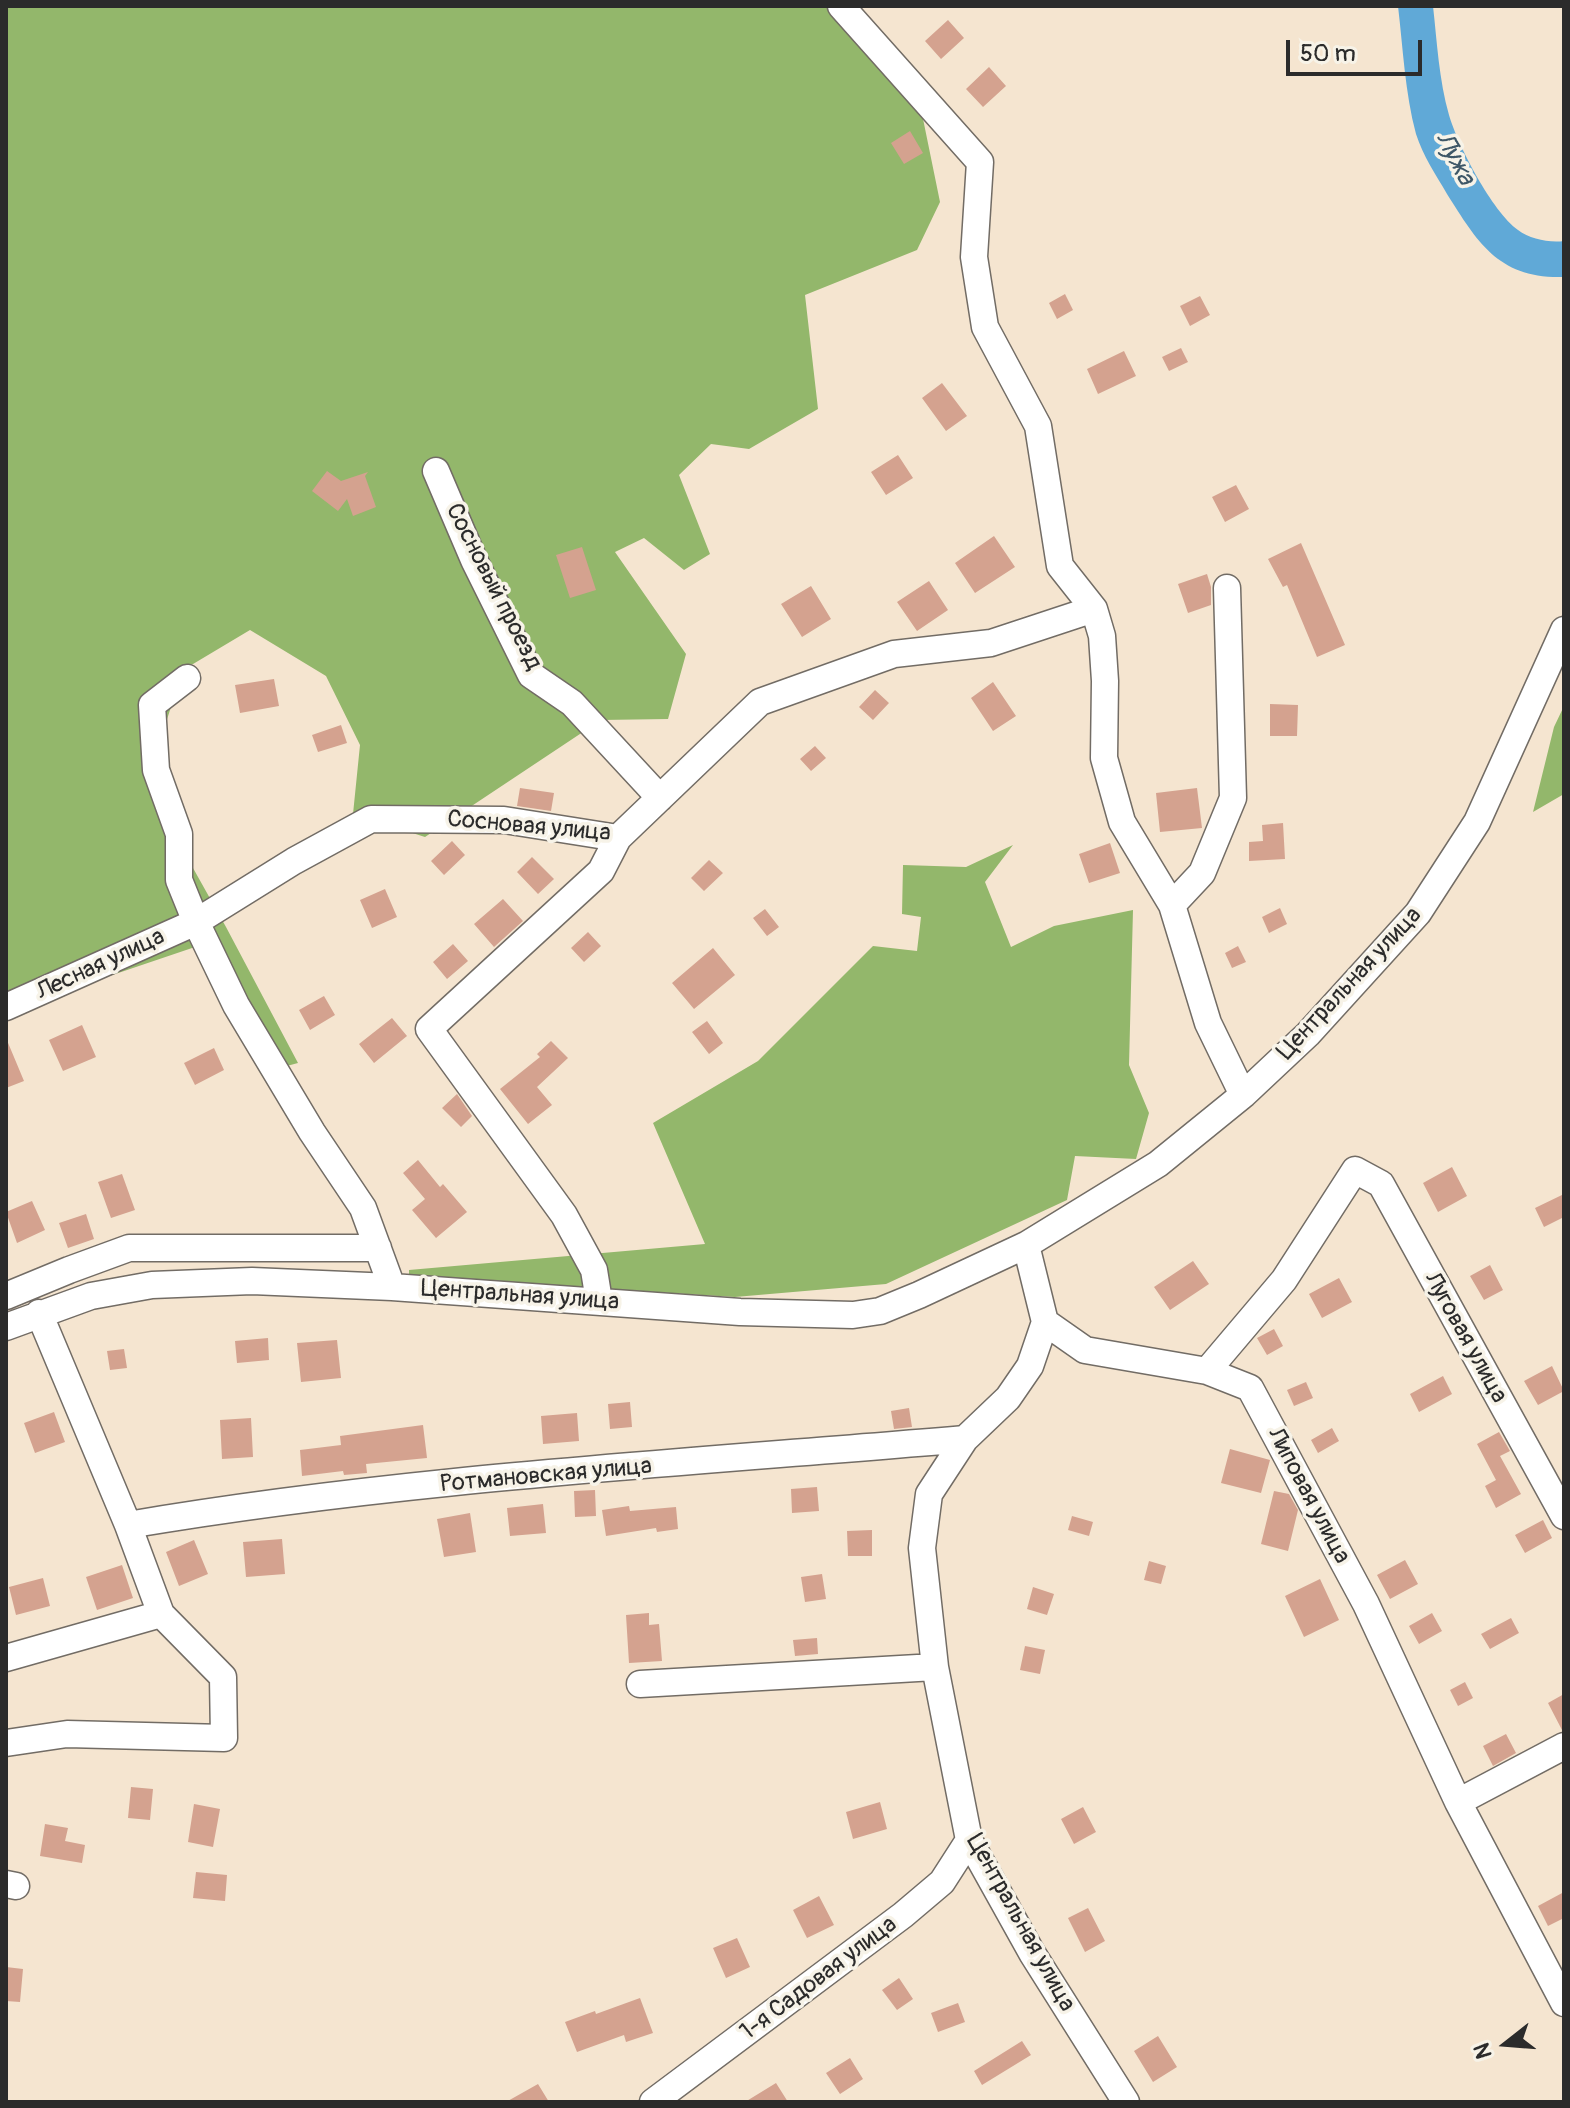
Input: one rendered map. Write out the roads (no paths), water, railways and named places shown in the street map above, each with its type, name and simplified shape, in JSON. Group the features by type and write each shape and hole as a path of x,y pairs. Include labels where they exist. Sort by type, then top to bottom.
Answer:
{"street":[{"path":"841,6 980,162 974,257 985,327 1038,426 1060,566 1094,609 1102,636 1104,758 1122,822 1172,905 1208,1023 1243,1095"},
{"name":"Сосновый проезд","path":"436,471 474,560 531,675 572,703 660,798"},
{"path":"1172,905 1202,873 1233,798 1227,588"},
{"name":"Сосновая улица","path":"196,922 294,861 371,819 504,820 618,838 760,702 894,654 991,643 1094,609"},
{"name":"Центральная улица","path":"6,1327 91,1296 152,1285 252,1281 392,1287 740,1312 853,1315 880,1311 906,1301 1026,1245 1158,1164 1243,1095 1308,1034 1418,913 1477,822 1564,630"},
{"path":"187,678 152,705 156,770 179,834 179,880 236,1005 312,1132 363,1208 392,1287"},
{"path":"599,1301 594,1270 564,1215 429,1029 601,871 618,838"},
{"name":"Лесная улица","path":"6,1007 196,922"},
{"name":"Луговая улица","path":"1207,1371 1284,1280 1355,1170 1381,1184 1564,1516"},
{"path":"1026,1245 1045,1322"},
{"path":"6,1296 129,1248 378,1248"},
{"path":"6,1743 67,1734 224,1738 223,1677 161,1614 128,1525 39,1313"},
{"name":"Центральная улица","path":"1045,1322 1030,1366 1008,1398 965,1439 929,1494 922,1548 935,1667 969,1840 1032,1953 1126,2102"},
{"name":"Липовая улица","path":"1045,1322 1085,1350 1207,1371 1250,1388 1366,1604 1458,1802 1564,2003"},
{"name":"Ротмановская улица","path":"128,1525 239,1506 477,1481 965,1439"},
{"path":"6,1658 161,1614"},
{"path":"640,1684 935,1667"},
{"path":"1458,1802 1564,1746"},
{"name":"1-я Садовая улица","path":"653,2102 903,1915 942,1882 969,1840"}],"water":[{"name":"Лужа","path":"1398,6 1433,6 1446,102 1453,128 1468,160 1487,193 1518,230 1540,240 1564,241 1564,277 1523,272 1507,265 1493,255 1469,228 1447,194 1416,134"}]}
